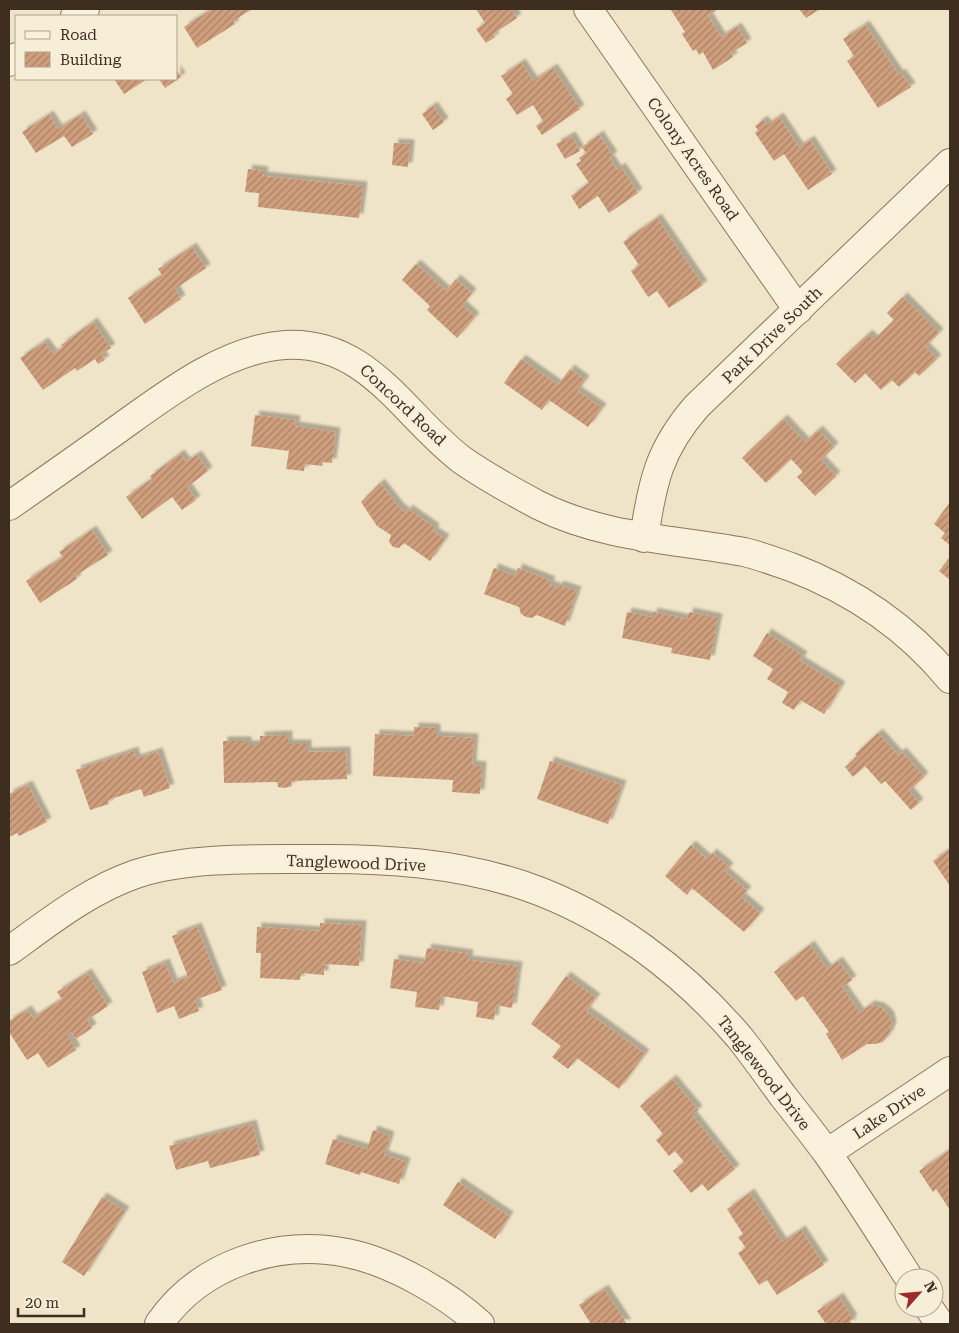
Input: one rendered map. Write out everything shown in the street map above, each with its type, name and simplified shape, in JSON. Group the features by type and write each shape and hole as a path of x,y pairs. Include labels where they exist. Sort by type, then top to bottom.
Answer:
{"street":[{"name":"Colony Acres Road","path":"588,9 798,310"},
{"name":"Park Drive South","path":"644,538 656,475 666,449 683,422 697,406 950,163"},
{"name":"Concord Road","path":"9,506 160,399 236,355 272,346 302,345 316,347 338,353 360,365 461,459 500,485 541,506 583,524 644,538 744,552 806,573 836,587 881,613 910,636 950,679"},
{"name":"Tanglewood Drive","path":"9,951 64,912 94,894 133,875 176,865 203,862 342,859 409,862 496,877 550,896 626,936 676,973 740,1038 827,1153 902,1268"},
{"name":"Lake Drive","path":"827,1153 950,1071"},
{"path":"158,1324 192,1289 230,1265 267,1253 315,1249 347,1253 368,1259 407,1275 443,1295 480,1324"}],"building":[{"path":"212,9 252,9 233,21 235,24 197,48 184,27"},
{"path":"476,9 511,9 517,18 493,34 495,37 486,43 476,29 485,23"},
{"path":"688,9 689,11 692,9 718,9 708,16 721,37 737,27 747,43 731,53 733,57 713,70 703,52 699,55 696,49 693,51 682,34 685,32 671,10"},
{"path":"799,9 820,9 806,18"},
{"path":"865,25 899,75 901,73 911,87 878,108 847,61 854,56 843,39"},
{"path":"521,63 533,81 553,68 580,109 542,135 536,126 543,121 533,105 517,115 506,99 513,94 501,76"},
{"path":"115,80 145,80 124,94"},
{"path":"160,80 177,80 165,88"},
{"path":"433,106 444,122 433,130 422,114"},
{"path":"49,115 58,129 81,115 93,134 72,147 64,136 36,153 22,132"},
{"path":"779,117 799,147 810,140 832,174 808,190 784,154 774,161 755,133 758,130 755,126 763,120 767,125"},
{"path":"599,135 613,156 609,158 617,170 621,167 638,193 609,213 598,196 579,209 571,196 589,183 576,164 581,161 579,158 586,153 582,147"},
{"path":"571,136 580,151 565,159 556,144"},
{"path":"394,143 410,144 408,167 392,165"},
{"path":"248,169 264,171 263,176 363,186 359,218 258,207 259,193 245,192"},
{"path":"657,218 703,285 669,308 657,291 648,297 631,271 639,265 623,242"},
{"path":"192,247 206,268 175,289 181,299 145,324 128,298 162,275 158,269"},
{"path":"416,264 446,291 456,279 472,293 462,305 475,317 457,338 427,310 430,306 402,280"},
{"path":"903,297 939,333 925,347 937,359 919,376 915,372 899,387 892,380 881,390 865,373 855,383 836,364 868,334 874,340 894,320 887,313"},
{"path":"93,322 111,348 101,354 105,360 98,364 95,359 77,371 75,368 43,390 20,358 44,342 53,354 63,347 61,345"},
{"path":"521,359 558,385 570,369 585,380 577,391 602,408 588,427 549,400 542,410 504,383"},
{"path":"255,415 296,420 295,426 336,432 332,463 323,462 322,466 305,464 304,471 286,469 289,451 251,446"},
{"path":"783,419 805,442 818,430 834,447 821,460 836,476 815,496 797,477 803,472 791,459 766,483 742,458"},
{"path":"180,454 186,462 197,455 208,471 187,487 196,500 182,510 172,497 142,519 126,497 152,479 150,476"},
{"path":"380,483 399,507 406,513 408,509 435,528 433,531 445,539 430,561 404,543 399,548 393,547 389,542 391,535 377,526 361,502"},
{"path":"950,502 950,545 941,538 945,533 934,524"},
{"path":"92,530 108,555 75,576 77,579 40,603 26,581 63,557 59,552"},
{"path":"950,557 950,580 939,571"},
{"path":"494,568 515,576 518,568 551,581 549,585 558,588 559,585 577,591 565,626 537,615 532,618 526,617 521,614 519,607 484,594"},
{"path":"627,612 652,617 653,612 687,619 689,612 718,618 710,660 671,653 672,648 622,638"},
{"path":"767,633 803,656 800,661 841,686 824,714 800,700 794,710 782,703 788,692 767,679 773,669 753,656"},
{"path":"414,727 436,728 436,736 474,738 472,765 482,766 480,794 452,792 453,780 373,776 375,734 414,736"},
{"path":"878,733 898,755 902,752 924,777 909,791 919,803 911,810 885,781 881,784 865,766 853,777 845,767 857,756 855,754"},
{"path":"288,735 288,744 307,744 307,752 346,751 347,779 291,781 292,786 284,788 278,787 277,782 224,783 223,741 247,741 247,745 260,745 260,736"},
{"path":"134,751 136,759 158,752 170,788 144,797 141,789 108,800 109,804 90,810 76,770"},
{"path":"550,761 622,785 608,824 537,799"},
{"path":"28,785 47,822 19,836 17,833 9,837 9,794"},
{"path":"691,845 707,859 712,853 729,867 725,872 747,891 741,897 760,913 744,932 692,888 687,895 665,876"},
{"path":"950,849 950,886 933,861"},
{"path":"320,923 362,925 359,966 324,964 324,975 301,973 300,980 260,978 261,953 256,953 257,927 320,931"},
{"path":"197,927 222,990 195,1000 199,1011 179,1019 174,1006 157,1013 142,972 165,963 173,983 188,977 172,936"},
{"path":"810,945 827,969 838,961 852,980 842,987 860,1013 870,1005 880,1007 887,1013 892,1026 883,1042 867,1044 842,1060 826,1034 829,1032 803,996 796,1001 774,972"},
{"path":"427,948 469,954 468,960 518,966 512,1008 496,1005 494,1020 476,1017 478,1002 441,996 439,1010 415,1007 417,992 390,988 394,959 424,963"},
{"path":"87,973 108,1006 87,1020 92,1028 76,1039 71,1032 67,1035 76,1050 48,1068 38,1053 27,1060 9,1032 9,1021 27,1010 33,1018 62,999 57,992"},
{"path":"566,976 596,998 586,1011 645,1054 619,1089 577,1058 568,1069 552,1057 561,1046 531,1024"},
{"path":"672,1079 698,1110 692,1115 735,1169 708,1191 702,1184 691,1193 673,1171 684,1162 675,1151 669,1156 656,1140 663,1134 640,1106"},
{"path":"252,1124 260,1155 210,1168 208,1161 176,1170 169,1146"},
{"path":"373,1130 390,1136 384,1155 406,1162 399,1184 361,1172 360,1175 325,1164 333,1139 367,1149"},
{"path":"950,1150 950,1210 936,1189 933,1192 919,1171"},
{"path":"458,1182 509,1216 495,1239 443,1205"},
{"path":"750,1193 782,1242 801,1230 824,1265 777,1295 767,1280 759,1285 738,1253 746,1248 738,1237 743,1234 727,1209"},
{"path":"102,1197 125,1211 84,1276 62,1262"},
{"path":"604,1289 627,1324 591,1324 579,1305"},
{"path":"839,1297 853,1319 850,1321 852,1324 826,1324 817,1311"}]}
